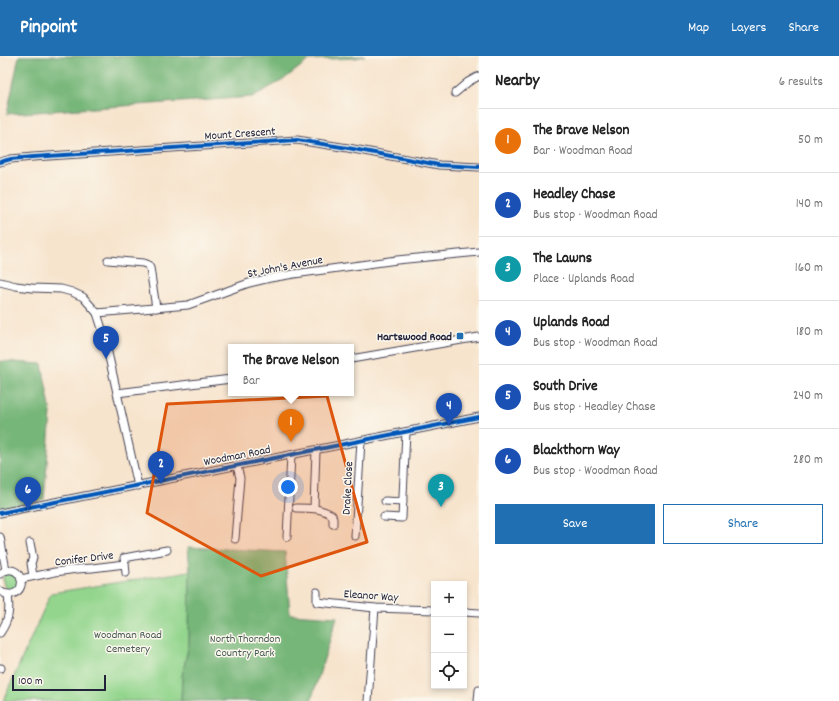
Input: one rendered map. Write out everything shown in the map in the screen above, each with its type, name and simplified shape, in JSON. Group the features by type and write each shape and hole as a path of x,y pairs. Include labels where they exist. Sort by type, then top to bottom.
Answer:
{"street":[{"path":"455,93 468,82 479,76"},
{"name":"Mount Crescent","path":"0,162 11,159 41,156 297,140 439,165 479,167"},
{"name":"St John's Avenue","path":"97,313 188,305 250,283 270,278 397,260 479,252"},
{"path":"112,262 143,263 148,265 150,268 156,308"},
{"path":"0,282 16,286 61,289 72,292 84,297 97,313 104,335 138,486"},
{"path":"354,358 479,337"},
{"path":"117,393 228,379"},
{"name":"Woodman Road","path":"0,513 479,417"},
{"path":"384,518 402,518 406,432"},
{"name":"Drake Close","path":"355,536 361,441"},
{"path":"314,508 316,450"},
{"path":"287,537 291,455"},
{"path":"235,539 240,478 237,466"},
{"path":"385,501 403,502"},
{"path":"296,508 314,508 322,510 332,515 333,524"},
{"path":"0,537 3,572 14,570 20,575 21,579 21,585 15,593 8,594 0,591"},
{"path":"30,543 33,558 31,563 33,576"},
{"name":"Conifer Drive","path":"21,579 76,569 92,568 124,558 167,550"},
{"path":"124,558 126,573"},
{"name":"Eleanor Way","path":"317,592 317,602 375,608 431,610"},
{"path":"0,633 10,611 8,594"},
{"path":"368,701 375,608"},
{"path":"467,612 479,613"},
{"path":"478,701 479,690"}],"highlighted area":[{"path":"327,396 367,542 261,576 147,513 167,404"}],"green space":[{"path":"19,56 365,56 356,58 309,60 283,80 252,97 7,114"},
{"path":"0,361 42,364 51,413 44,500 0,509"},
{"name":"North Thorndon Country Park","path":"188,547 285,552 290,614 337,617 311,701 181,701 182,676 189,644 190,571"},
{"name":"Woodman Road Cemetery","path":"190,571 189,644 182,676 181,701 3,701 51,593"},
{"path":"14,573 19,582 16,588 10,591 4,585 3,578 4,574"}],"cycle path":[{"path":"0,162 11,159 33,157 297,140 439,165 479,167"},
{"path":"0,513 479,417"}],"place":[{"name":"Hartswood Road","path":"460,336"},
{"name":"South Drive","path":"106,359"},
{"name":"Uplands Road","path":"449,426"},
{"name":"The Brave Nelson","path":"291,442"},
{"name":"Headley Chase","path":"161,484"},
{"name":"The Lawns","path":"441,507"},
{"name":"Blackthorn Way","path":"28,510"}]}
